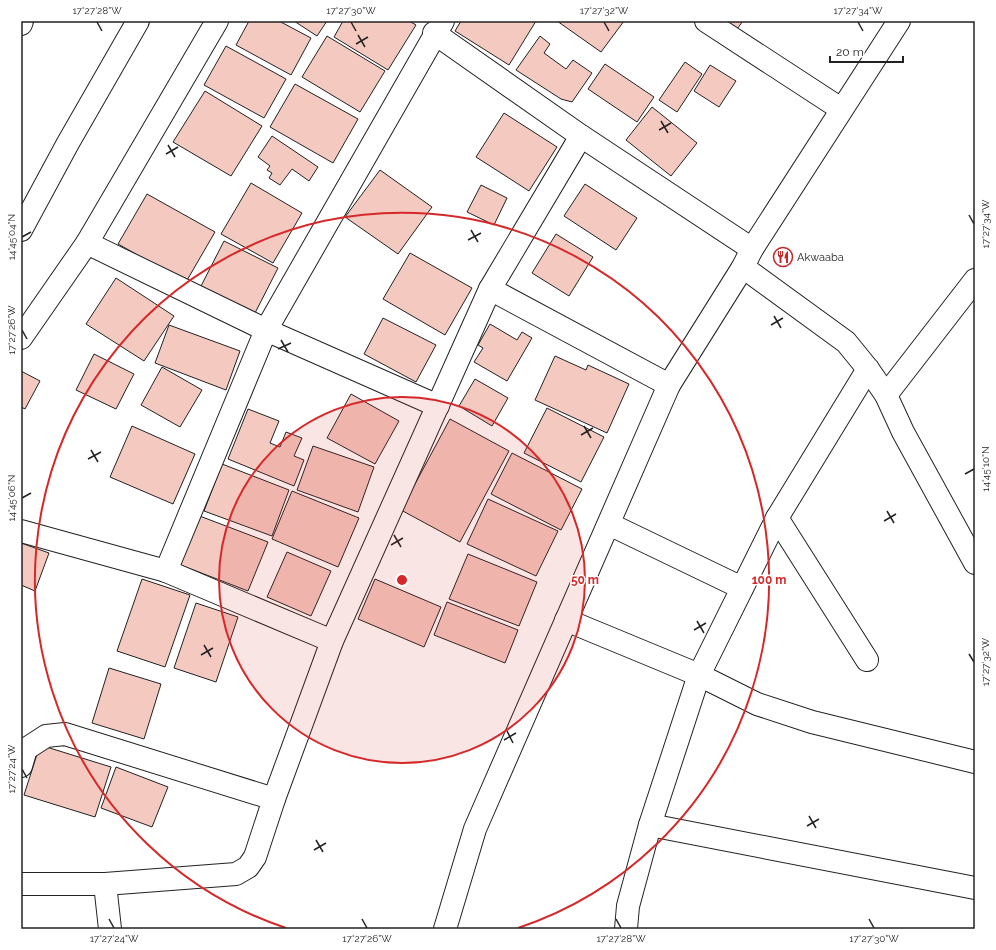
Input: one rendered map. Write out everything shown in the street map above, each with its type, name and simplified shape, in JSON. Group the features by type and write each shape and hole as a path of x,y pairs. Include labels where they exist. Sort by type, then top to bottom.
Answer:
{"street":[{"path":"21,230 68,143 138,21"},
{"path":"21,338 87,243 217,21"},
{"path":"706,21 841,109"},
{"path":"445,929 475,829 669,385 841,109 899,21"},
{"path":"166,571 266,330 438,27 581,136 748,258 846,342 868,369 886,395 903,432 975,563"},
{"path":"21,884 105,884 236,874 248,867 255,857 274,799 332,641 490,289 581,136"},
{"path":"87,243 266,330 438,406"},
{"path":"886,395 975,280"},
{"path":"490,289 669,385"},
{"path":"626,929 628,906 650,825 699,675 777,518 868,369"},
{"path":"777,518 867,660"},
{"path":"609,524 742,588"},
{"path":"21,531 166,571 332,641"},
{"path":"566,620 699,675 757,704 806,720 975,762"},
{"path":"21,766 26,749 46,736 65,734 274,799"},
{"path":"650,825 975,888"},
{"path":"105,884 110,929"}],"building":[{"path":"249,21 279,21 311,38 291,75 236,45"},
{"path":"294,21 327,21 317,36"},
{"path":"343,21 409,21 416,25 388,70 334,37"},
{"path":"461,21 536,21 509,65 455,31"},
{"path":"557,21 624,21 601,52"},
{"path":"725,21 743,21 737,29"},
{"path":"327,36 385,71 360,112 302,77"},
{"path":"540,36 550,44 544,53 566,69 573,60 592,73 572,102 561,99 516,70"},
{"path":"226,46 286,79 264,118 204,85"},
{"path":"685,62 702,74 677,112 659,100"},
{"path":"605,64 654,97 637,122 588,89"},
{"path":"710,65 736,81 719,107 694,91"},
{"path":"295,84 358,119 333,163 270,127"},
{"path":"205,91 262,126 231,176 173,142"},
{"path":"652,107 697,143 671,176 626,140"},
{"path":"504,113 557,147 529,191 476,157"},
{"path":"272,136 318,167 309,181 292,169 280,185 269,178 272,173 267,170 270,166 258,157"},
{"path":"380,170 432,207 398,254 345,217"},
{"path":"251,183 302,213 273,263 221,234"},
{"path":"585,184 637,218 616,250 564,216"},
{"path":"481,185 507,198 494,225 467,212"},
{"path":"147,194 215,232 186,282 118,244"},
{"path":"556,234 593,257 569,296 532,273"},
{"path":"224,241 278,268 254,315 200,288"},
{"path":"410,253 472,288 445,335 383,299"},
{"path":"116,278 174,316 144,361 86,324"},
{"path":"383,318 436,345 416,382 364,354"},
{"path":"490,324 517,340 522,332 532,338 507,381 474,362 483,348 478,345"},
{"path":"169,325 240,351 226,390 155,363"},
{"path":"94,354 134,374 116,409 76,390"},
{"path":"555,356 586,370 588,365 629,384 607,433 535,400"},
{"path":"162,367 202,390 180,427 141,405"},
{"path":"21,371 40,381 25,409 21,407"},
{"path":"475,379 508,398 492,426 459,406"},
{"path":"351,394 399,421 375,464 327,438"},
{"path":"547,408 604,437 581,482 524,453"},
{"path":"248,409 279,421 270,443 280,447 286,432 302,438 294,456 304,460 294,486 228,459"},
{"path":"450,419 509,451 460,542 401,510"},
{"path":"132,426 195,454 173,504 110,477"},
{"path":"313,446 374,467 358,512 297,490"},
{"path":"512,453 582,489 561,530 491,494"},
{"path":"222,464 289,490 272,536 204,511"},
{"path":"292,491 359,518 338,567 272,539"},
{"path":"488,499 558,531 536,576 467,544"},
{"path":"197,515 268,542 248,591 178,564"},
{"path":"21,543 49,553 35,591 21,585"},
{"path":"287,552 331,571 311,616 267,597"},
{"path":"468,554 537,582 519,626 449,599"},
{"path":"142,579 190,595 165,667 117,651"},
{"path":"375,579 441,607 424,647 358,619"},
{"path":"447,602 518,630 505,663 434,635"},
{"path":"196,603 238,617 216,682 174,668"},
{"path":"109,668 161,684 144,739 92,723"},
{"path":"40,745 111,767 95,817 24,795"},
{"path":"116,767 168,787 152,827 101,808"}],"place":[{"name":"Akwaaba","path":"783,257"}]}
